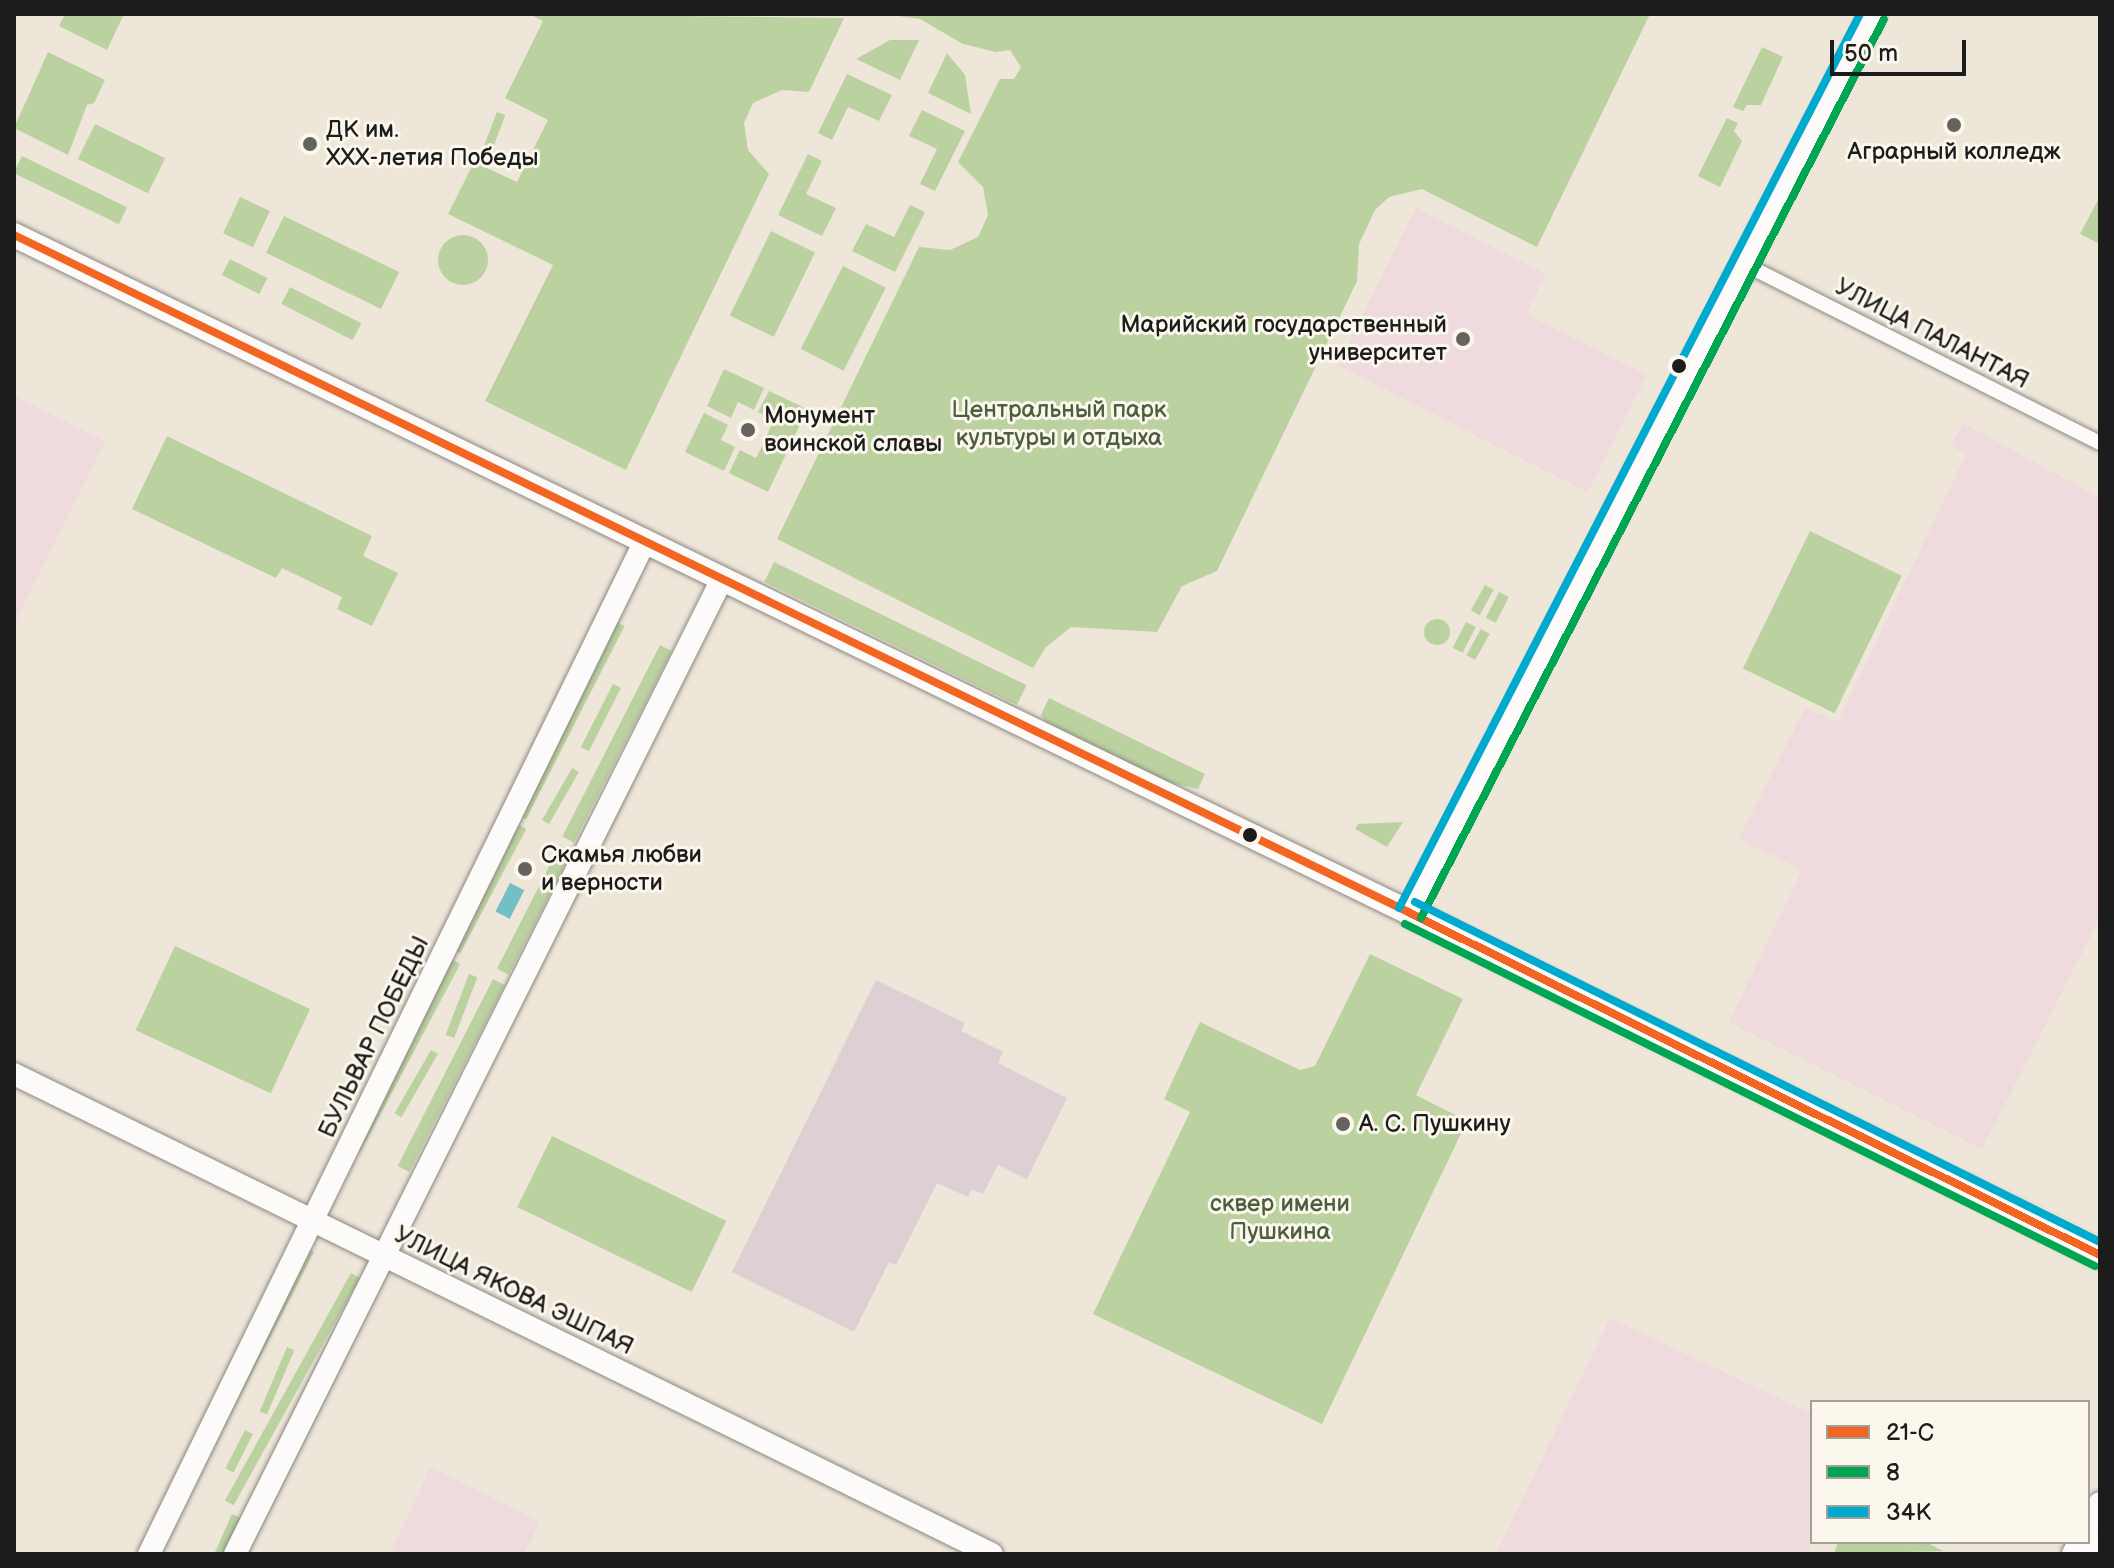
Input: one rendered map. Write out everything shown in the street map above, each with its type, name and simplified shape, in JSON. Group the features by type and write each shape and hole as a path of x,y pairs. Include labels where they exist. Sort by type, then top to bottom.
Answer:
{"main road":[{"path":"14,235 1410,913 2100,1255"},
{"path":"2090,1523 2100,1504"},
{"path":"2096,1554 2100,1546"}],"street":[{"path":"1410,913 1873,14"},
{"name":"УЛИЦА ПАЛАНТАЯ","path":"1744,264 2100,443"},
{"name":"БУЛЬВАР ПОБЕДЫ","path":"149,1554 645,541"},
{"path":"235,1554 722,579"},
{"name":"УЛИЦА ЯКОВА ЭШПАЯ","path":"14,1074 992,1554"}],"shaded area":[{"name":"Марийский государственный университет","path":"1416,208 1546,274 1526,314 1647,375 1588,492 1337,365"},
{"path":"14,396 105,441 14,625"},
{"path":"1963,423 2100,498 2100,918 1982,1149 1729,1022 1802,870 1739,839 1805,708 1838,722 1966,454 1951,446"},
{"path":"876,980 965,1023 961,1031 1003,1052 998,1063 1067,1098 1027,1179 998,1165 983,1194 972,1189 968,1197 937,1183 896,1265 889,1262 854,1332 732,1272"},
{"path":"1610,1318 1810,1413 1809,1554 1496,1554"},
{"path":"431,1467 540,1522 524,1554 390,1554"}],"green space":[{"path":"65,14 124,14 107,50 59,26"},
{"path":"529,14 844,18 809,92 782,90 753,103 744,123 748,150 769,174 626,470 485,401 553,265 448,214 474,162 517,182 548,120 505,98 543,21"},
{"name":"Центральный парк культуры и отдыха","path":"884,14 1650,14 1537,247 1422,189 1389,197 1375,210 1359,244 1357,281 1217,571 1182,586 1157,632 1071,627 1046,647 1033,668 777,539 919,247 950,250 978,237 988,215 983,187 958,162 1000,79 1014,79 1021,67 1010,50 996,52 963,44 920,19"},
{"path":"890,40 919,40 900,80 856,59"},
{"path":"1762,47 1783,57 1761,105 1747,105 1743,111 1733,107"},
{"path":"48,52 105,80 94,103 87,105 68,155 14,128"},
{"path":"947,53 965,75 971,114 928,93"},
{"path":"847,74 892,95 879,121 848,107 832,140 818,133"},
{"path":"922,110 965,131 935,191 920,184 937,149 909,136"},
{"path":"497,112 505,115 492,150 484,147"},
{"path":"1727,118 1738,123 1734,131 1742,141 1720,187 1698,176"},
{"path":"95,124 165,158 148,193 78,159"},
{"path":"808,154 822,161 806,194 836,208 822,236 778,215"},
{"path":"22,156 127,207 119,224 14,173"},
{"path":"2100,196 2100,244 2080,234"},
{"path":"240,197 270,211 253,247 223,233"},
{"path":"910,205 925,212 895,272 852,251 866,224 894,237"},
{"path":"284,216 399,272 381,309 266,253"},
{"path":"771,231 815,252 774,337 730,315"},
{"path":"453,236 473,236 487,250 487,270 473,284 453,284 439,270 439,250"},
{"path":"230,259 267,278 259,294 222,275"},
{"path":"843,266 886,288 844,371 801,349"},
{"path":"290,287 361,323 353,340 281,304"},
{"path":"724,369 764,388 754,410 738,402 731,418 707,406"},
{"path":"769,391 807,409 789,448 766,437 774,420 758,412"},
{"path":"704,413 728,425 721,440 735,447 724,471 685,452"},
{"path":"167,436 372,536 363,556 398,573 372,626 337,609 342,597 282,568 276,578 132,509"},
{"path":"764,443 786,454 768,492 729,473 740,450 756,458"},
{"path":"1810,531 1902,576 1835,713 1743,669"},
{"path":"774,562 1027,685 1017,705 764,582"},
{"path":"1485,585 1494,590 1480,615 1471,610"},
{"path":"1499,592 1509,597 1496,623 1486,618"},
{"path":"1437,619 1446,623 1450,632 1446,641 1437,645 1428,641 1424,632 1428,623"},
{"path":"613,620 625,626 526,819 514,813"},
{"path":"1466,622 1476,627 1463,653 1453,648"},
{"path":"1481,629 1490,634 1475,660 1466,655"},
{"path":"660,645 672,651 574,842 562,837"},
{"path":"613,684 621,688 589,751 581,747"},
{"path":"1049,698 1205,774 1198,789 1163,781 1045,721 1041,715"},
{"path":"572,768 579,772 549,824 542,820"},
{"path":"513,822 526,829 460,954 447,946"},
{"path":"1403,822 1387,847 1355,829 1358,824"},
{"path":"560,845 572,851 508,975 497,969"},
{"path":"175,946 310,1009 271,1093 136,1030"},
{"name":"сквер имени Пушкина","path":"1370,954 1463,999 1416,1095 1467,1121 1322,1424 1093,1314 1190,1112 1164,1099 1200,1022 1300,1070 1315,1066"},
{"path":"447,957 460,964 361,1151 347,1144"},
{"path":"469,974 477,977 454,1038 446,1035"},
{"path":"493,979 505,985 409,1172 398,1166"},
{"path":"431,1050 438,1054 401,1117 394,1113"},
{"path":"552,1136 726,1221 692,1292 517,1207"},
{"path":"304,1247 314,1252 160,1554 149,1552"},
{"path":"351,1273 360,1278 234,1505 225,1500"},
{"path":"287,1347 294,1350 267,1415 260,1411"},
{"path":"245,1430 253,1434 233,1472 225,1468"},
{"path":"232,1514 241,1518 225,1554 214,1554"},
{"path":"1837,1544 1930,1544 1943,1551 1834,1554"}],"water":[{"path":"510,883 524,890 510,919 495,912"}],"transit line":[{"name":"34К","path":"1399,908 1860,14"},
{"name":"8","path":"1421,918 1884,19"},
{"name":"21-С","path":"14,235 1410,913 2100,1255"},
{"name":"34К","path":"1415,902 2100,1242"},
{"name":"8","path":"1405,924 2095,1266"}],"place":[{"name":"Аграрный колледж","path":"1954,125"},
{"name":"ДК им. ХХХ-летия Победы","path":"310,144"},
{"name":"Марийский государственный университет","path":"1463,339"},
{"name":"Монумент воинской славы","path":"748,430"},
{"name":"Скамья любви и верности","path":"525,869"},
{"name":"А. С. Пушкину","path":"1343,1124"}]}
